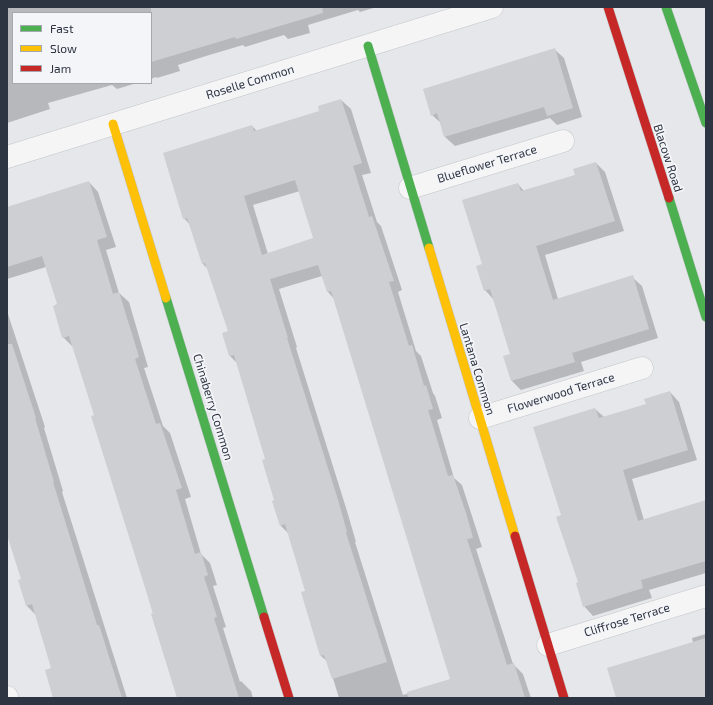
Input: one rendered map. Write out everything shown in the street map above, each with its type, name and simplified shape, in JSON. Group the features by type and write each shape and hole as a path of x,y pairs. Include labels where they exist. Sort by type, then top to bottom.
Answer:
{"street":[{"name":"Roselle Common","path":"7,156 492,7"},
{"name":"Blacow Road","path":"608,7 706,316"},
{"path":"666,7 706,123"},
{"name":"Lantana Common","path":"368,46 564,698"},
{"name":"Chinaberry Common","path":"113,124 289,698"},
{"name":"Blueflower Terrace","path":"410,188 563,141"},
{"name":"Flowerwood Terrace","path":"480,418 642,368"},
{"name":"Cliffrose Terrace","path":"548,645 706,596"}],"building":[{"path":"151,7 322,7 323,13 152,62"},
{"path":"555,48 573,108 547,116 544,107 444,137 437,113 431,116 423,89"},
{"path":"341,99 362,163 353,166 369,217 372,216 394,281 389,282 409,346 412,345 424,386 426,385 433,409 428,410 448,476 453,475 466,513 473,538 467,539 507,665 514,663 525,698 408,698 407,692 450,679 331,291 327,292 318,265 270,279 338,500 347,532 346,533 387,662 332,679 324,655 320,656 301,592 305,591 285,524 280,526 272,501 274,500 262,460 265,459 234,355 229,356 222,333 228,331 205,263 202,264 187,218 183,219 163,153 252,125 254,131 319,111 318,106","holes":["295,180 313,238 262,255 244,196"]},
{"path":"596,162 615,221 536,246 553,300 633,275 649,329 572,353 575,362 511,381 503,356 510,354 490,289 484,291 476,266 482,264 462,200 518,183 521,191 575,175 573,169"},
{"path":"89,181 107,237 97,240 113,294 119,292 139,357 135,359 156,424 160,423 182,488 176,490 195,554 201,552 208,575 204,577 217,617 214,618 239,698 177,698 151,614 153,613 91,416 94,415 69,336 62,338 53,306 57,304 42,256 7,267 7,207"},
{"path":"7,344 12,344 36,418 53,482 97,625 99,625 122,698 53,698 45,670 51,668 32,604 26,606 18,580 21,579 7,535"},
{"path":"670,391 688,450 623,470 638,521 706,500 706,561 641,580 643,588 583,607 576,583 578,582 556,517 561,515 533,427 595,408 599,418 646,404 644,399"},
{"path":"706,638 706,698 616,698 607,668"}],"traffic: fast":[{"path":"666,7 706,123"},
{"path":"368,46 429,248"},
{"path":"669,198 706,317"},
{"path":"166,298 264,617"}],"traffic: slow":[{"path":"113,124 166,298"},
{"path":"429,248 515,536"}],"traffic: jam":[{"path":"608,7 669,198"},
{"path":"515,536 564,698"},
{"path":"264,617 289,698"}]}
